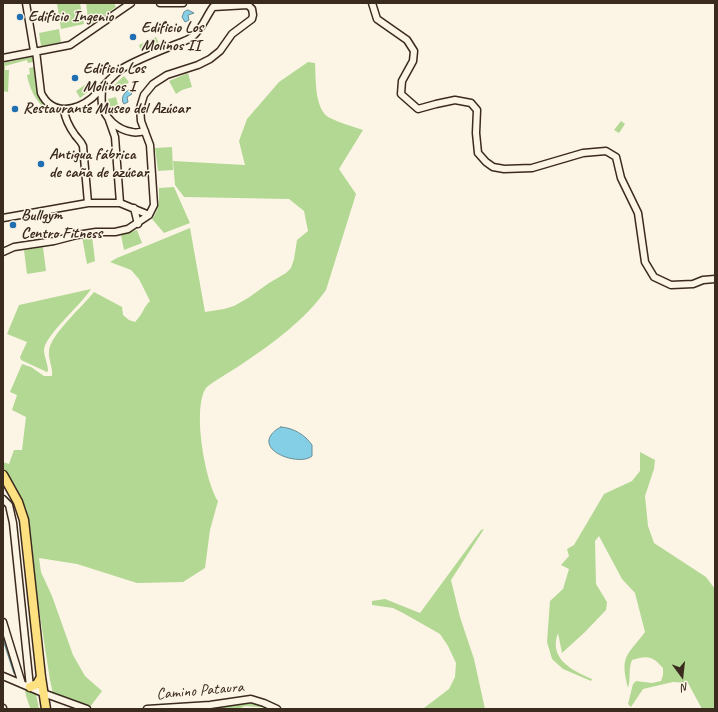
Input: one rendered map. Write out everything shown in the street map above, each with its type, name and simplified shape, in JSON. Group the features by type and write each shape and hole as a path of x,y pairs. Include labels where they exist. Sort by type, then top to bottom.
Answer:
{"main road":[{"path":"3,475 18,502 24,520 41,677 46,709"},
{"path":"26,686 37,684 41,677"}],"street":[{"path":"3,252 14,247 54,241 77,235 96,232 115,232 128,229 138,224 149,215 154,205 150,145 141,121 140,108 144,95 153,84 167,75 198,65 210,59 220,51 232,34 252,19 253,15 252,9 248,5 213,7 208,13 202,27 191,38 136,61 121,70 109,80 91,99 77,106 64,110 54,107 44,99 41,94 26,3"},
{"path":"3,58 70,45 131,3"},
{"path":"160,3 183,3"},
{"path":"372,3 377,19 407,40 414,51 413,61 402,81 401,94 418,109 455,100 471,103 477,110 476,133 478,153 493,167 504,169 532,168 583,152 606,151 616,157 621,178 638,213 645,262 654,277 671,285 693,284 703,280 715,279"},
{"path":"102,88 101,103 115,137 120,204"},
{"path":"91,99 101,103"},
{"path":"64,110 65,119 83,146 88,203"},
{"path":"109,120 133,133 145,131"},
{"path":"115,137 120,132 125,130"},
{"path":"3,218 88,203 120,204 134,208 149,215"},
{"path":"134,208 138,224"},
{"path":"3,499 9,505 18,557 26,686"},
{"path":"9,505 18,502"},
{"path":"3,622 26,686"},
{"path":"3,676 87,709"},
{"name":"Camino Pataura","path":"148,709 210,705 251,699 277,709"}],"green space":[{"path":"80,3 84,24 61,29 57,4"},
{"path":"86,3 114,3 116,7 89,26"},
{"path":"59,29 61,42 41,46 39,33"},
{"path":"156,37 159,44 141,51 139,45"},
{"path":"31,57 33,58 33,62 28,63 27,60 5,66 5,70 9,70 8,92 3,91 3,63"},
{"path":"308,62 315,63 318,101 325,114 334,120 363,130 339,169 356,194 326,290 318,301 298,321 276,340 206,388 202,398 200,411 200,427 205,462 213,491 218,501 210,530 205,568 183,582 137,583 77,564 39,558 41,572 52,596 73,655 85,676 102,691 90,707 53,694 38,603 30,529 26,508 3,467 3,462 9,464 14,450 22,450 26,417 12,410 17,395 10,392 22,364 31,367 44,376 52,376 49,354 51,344 61,329 94,292 122,307 123,315 129,320 135,322 138,319 150,301 139,279 131,270 110,262 117,258 190,228 205,312 234,306 286,273 291,268 297,240 308,231 304,211 289,199 184,197 175,185 173,161 245,165 239,141 247,119 279,82"},
{"path":"34,67 38,95 43,104 48,108 47,110 36,99 29,85 27,75 30,74 29,68"},
{"path":"188,73 192,87 182,90 176,94 169,81"},
{"path":"124,76 129,82 118,92 112,87"},
{"path":"89,82 93,88 80,98 76,91"},
{"path":"116,97 120,112 112,114 108,99"},
{"path":"621,121 625,124 619,133 614,130"},
{"path":"172,147 173,170 158,171 155,148"},
{"path":"174,187 190,223 164,233 152,219 158,208 159,188"},
{"path":"137,230 142,243 124,250 121,235"},
{"path":"92,236 95,261 87,264 82,237"},
{"path":"43,247 46,271 27,274 24,250"},
{"path":"91,289 56,329 46,344 44,353 48,371 47,372 21,360 20,357 27,342 7,334 19,305"},
{"path":"640,452 655,460 654,469 645,496 648,526 654,543 706,577 715,589 715,709 702,709 688,683 673,682 643,689 631,707 628,704 633,684 636,681 652,683 661,681 663,668 653,659 646,657 632,660 628,688 625,669 626,657 645,632 635,593 622,579 599,536 595,541 596,584 607,602 606,610 562,653 558,633 556,642 556,650 564,663 577,672 592,679 591,681 563,669 552,659 547,642 550,601 563,589 569,569 561,565 569,556 567,549 574,545 604,494 632,481 640,471"},
{"path":"484,529 451,580 460,617 474,659 485,709 425,709 424,708 449,689 455,677 456,663 448,646 440,634 393,608 372,605 372,601 385,599 420,613 481,530"},
{"path":"25,690 36,694 39,709 31,709"},
{"path":"250,702 272,708 245,706 238,709 214,709 217,707"}],"water":[{"path":"188,10 194,13 188,15 189,20 185,22 182,17 184,12"},
{"path":"129,90 132,94 127,97 128,102 124,104 122,100 123,96"},
{"path":"281,427 295,430 306,438 312,445 312,456 307,459 299,459 283,456 276,452 271,447 269,441 271,435"}],"waterway":[{"path":"3,639 14,673"}],"place":[{"name":"Edificio Ingenio","path":"20,17"},
{"name":"Edificio Los Molinos II","path":"133,37"},
{"name":"Edificio Los Molinos I","path":"75,78"},
{"name":"Restaurante Museo del Azúcar","path":"15,109"},
{"name":"Antigua fábrica de caña de azúcar","path":"41,164"},
{"name":"Bullgym Centro Fitness","path":"13,225"}]}
